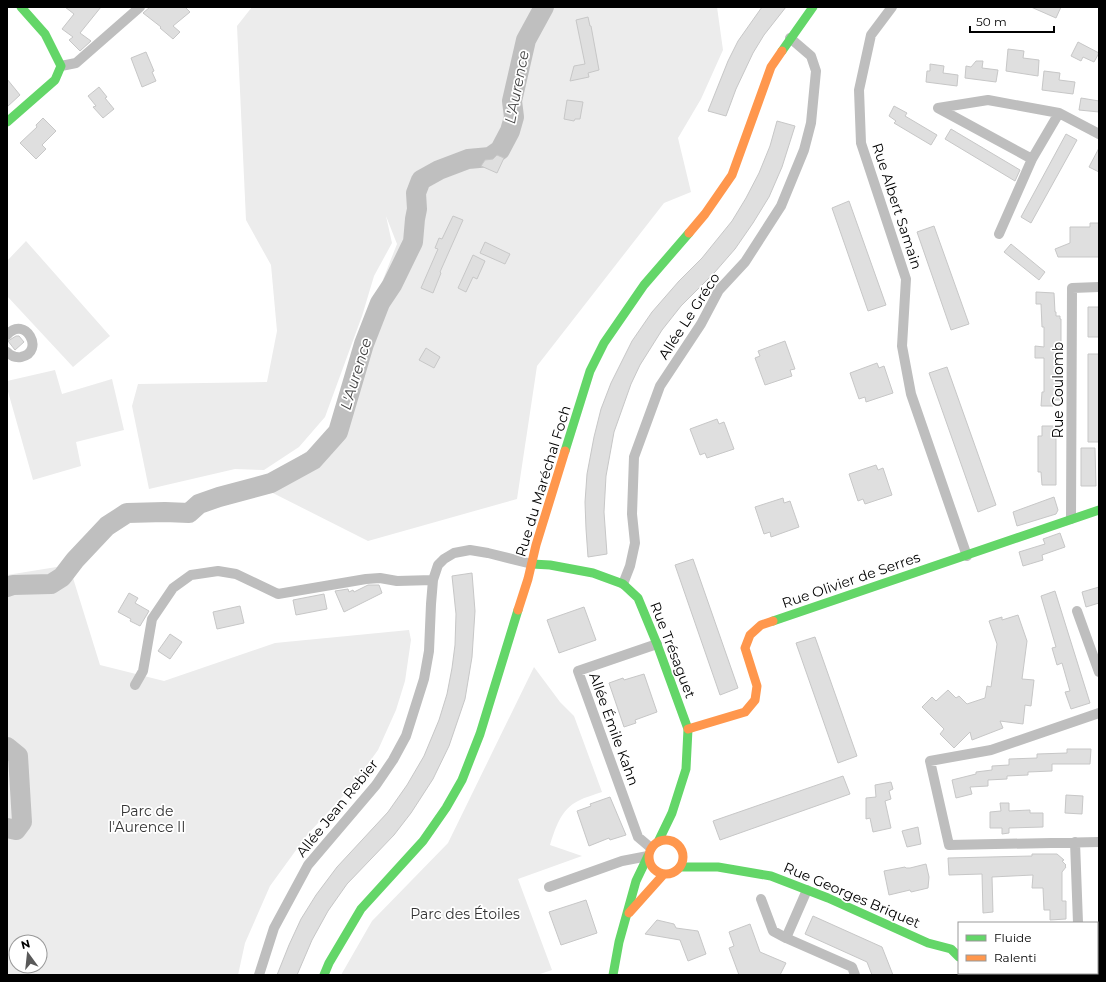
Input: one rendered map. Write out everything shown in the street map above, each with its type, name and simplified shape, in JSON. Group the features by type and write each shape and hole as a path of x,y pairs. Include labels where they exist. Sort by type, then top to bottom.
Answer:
{"street":[{"path":"7,122 55,80 61,66 45,34 21,7"},
{"path":"61,66 76,63 140,7"},
{"name":"Rue du Maréchal Foch","path":"324,975 362,908 423,841 446,808 462,780 480,734 532,564 536,545 590,371 604,343 644,285 705,214 732,175 771,67 813,7"},
{"name":"Rue Albert Samain","path":"892,7 871,35 859,90 861,143 906,279 902,346 911,394 967,556"},
{"name":"Allée Le Gréco","path":"623,584 630,566 635,543 632,514 634,457 660,386 701,324 719,290 746,262 781,206 804,150 811,123 816,71 811,56 790,38"},
{"path":"1032,159 938,108 988,100 1059,113 1099,134"},
{"path":"999,234 1032,159 1059,113"},
{"name":"Rue Coulomb","path":"1071,519 1072,288 1099,287"},
{"path":"7,352 13,356 22,357 30,352 33,343 30,334 22,329 12,330 8,333"},
{"name":"Rue Olivier de Serres","path":"688,729 745,712 755,700 757,686 745,648 750,635 761,625 1099,510"},
{"name":"Allée Jean Rebier","path":"259,975 274,928 308,865 376,786 393,760 406,736 424,679 429,651 433,580 438,565 454,553 470,550 532,564"},
{"name":"Rue Trésaguet","path":"532,564 550,565 593,573 623,584 638,598 657,644 688,729"},
{"path":"135,685 143,671 152,619 174,588 191,575 218,571 236,574 278,594 366,579 380,578 397,581 433,580"},
{"path":"1078,610 1099,672"},
{"name":"Allée Émile Kahn","path":"652,848 638,837 578,671 657,644"},
{"path":"1099,713 991,750 930,761 949,845 1099,842"},
{"path":"613,975 636,881 652,848 672,813 686,769 688,729"},
{"path":"672,813 675,842"},
{"path":"549,887 622,861 666,840 675,842 680,846 683,852 683,860 680,867 672,874 663,875 655,872 650,865 652,848"},
{"path":"1075,842 1078,922"},
{"name":"Rue Georges Briquet","path":"683,852 718,868"},
{"name":"Rue Georges Briquet","path":"680,867 718,868 771,876 828,898 928,943 956,960"},
{"path":"627,915 663,875"},
{"path":"786,938 807,890"},
{"path":"761,899 773,931 852,966 855,975"}],"green space":[{"path":"252,7 717,7 723,50 701,99 678,138 691,192 664,203 537,366 517,499 368,541 257,485 315,446 334,423 373,305 397,244 386,216 392,243 374,276 362,316 325,417 299,447 264,470 235,469 149,489 132,406 138,384 267,382 277,331 271,265 246,220 237,26"},
{"path":"26,241 110,336 73,367 7,296 7,261"},
{"path":"55,370 62,394 112,379 124,430 76,442 81,466 33,480 7,388 7,381"},
{"name":"Parc de l'Aurence II","path":"69,565 100,665 164,681 275,643 409,630 411,640 405,681 396,710 378,750 352,786 307,835 270,886 245,943 238,975 7,975 7,575"},
{"name":"Parc des Étoiles","path":"534,667 560,702 574,716 602,792 581,800 567,809 554,832 550,845 582,856 518,879 552,970 537,975 341,975 372,921 448,843"}],"building":[{"path":"65,7 101,7 80,33 91,41 80,51 69,40 73,37 62,29 74,14"},
{"path":"150,7 185,7 190,12 173,26 180,32 173,39 160,28 161,27 143,13"},
{"path":"762,7 786,7 764,35 753,53 736,89 726,116 708,111 728,61 738,41"},
{"path":"1031,7 1061,7 1056,18"},
{"path":"588,17 599,70 588,73 589,77 570,81 574,66 585,64 576,20"},
{"path":"1078,42 1099,53 1094,62 1083,57 1081,61 1071,56"},
{"path":"1008,49 1024,51 1023,58 1039,60 1038,76 1006,71"},
{"path":"146,52 154,71 152,72 156,81 142,87 131,58"},
{"path":"976,61 983,61 982,68 998,70 996,82 965,78 966,66 971,67"},
{"path":"930,64 944,66 943,73 958,75 957,86 926,82 927,71 930,71"},
{"path":"1044,71 1060,73 1059,80 1075,82 1073,94 1042,90"},
{"path":"7,79 20,95 7,107"},
{"path":"99,87 107,97 105,98 114,109 103,118 93,107 96,106 88,96"},
{"path":"1081,98 1099,101 1099,112 1079,110"},
{"path":"567,100 583,102 580,119 575,119 574,121 564,119"},
{"path":"894,106 907,113 905,116 937,135 931,145 894,123 896,121 889,116"},
{"path":"43,118 56,131 42,145 46,149 36,159 20,143 37,127 36,125"},
{"path":"777,121 795,126 782,167 769,197 735,249 715,272 681,306 662,330 640,365 631,384 614,432 606,476 604,512 607,554 588,557 585,502 587,474 601,409 611,383 632,341 652,312 679,281 702,258 732,221 759,173 770,146"},
{"path":"951,129 1020,170 1015,181 945,139"},
{"path":"1066,134 1077,140 1031,223 1021,217"},
{"path":"1099,148 1099,172 1089,167"},
{"path":"497,155 504,158 497,173 481,166 485,160 493,159"},
{"path":"849,201 886,305 868,311 832,208"},
{"path":"453,216 463,220 440,272 441,273 433,293 421,288 438,249 435,248 439,238 442,239"},
{"path":"1090,223 1099,223 1099,257 1058,257 1055,249 1070,243 1070,227 1090,227"},
{"path":"934,226 969,324 951,330 917,232"},
{"path":"485,242 510,254 505,264 480,253"},
{"path":"1011,244 1045,272 1039,280 1004,252"},
{"path":"473,255 485,261 477,279 473,277 466,292 458,288"},
{"path":"1036,292 1054,293 1056,316 1060,316 1061,319 1061,347 1058,347 1058,374 1061,374 1061,400 1053,400 1053,406 1041,406 1042,392 1044,392 1044,358 1035,358 1035,346 1044,347 1044,327 1042,327 1041,304 1036,304"},
{"path":"1088,307 1099,307 1099,337 1088,337"},
{"path":"16,336 19,336 24,342 15,350 8,341"},
{"path":"785,341 795,369 790,370 792,376 765,385 755,358 760,356 758,351"},
{"path":"426,348 440,357 434,368 419,360"},
{"path":"1088,354 1099,354 1099,442 1088,442"},
{"path":"877,363 879,368 884,366 893,393 866,402 865,397 859,399 850,373"},
{"path":"947,367 996,505 978,512 929,373"},
{"path":"717,419 719,424 724,422 734,449 707,458 705,453 700,455 690,429"},
{"path":"1042,426 1056,426 1056,485 1042,485 1041,472 1038,472 1038,436 1042,436"},
{"path":"1081,448 1095,448 1096,486 1081,486"},
{"path":"876,465 878,470 883,468 892,495 865,504 863,499 858,501 849,474"},
{"path":"1054,497 1058,510 1056,514 1017,526 1013,512"},
{"path":"783,498 784,503 790,501 799,527 771,537 770,532 764,534 755,507"},
{"path":"1060,533 1065,547 1042,555 1043,560 1023,566 1019,552 1045,544 1043,539"},
{"path":"693,559 738,688 720,695 675,565"},
{"path":"472,573 475,611 472,657 465,699 449,746 433,779 411,813 394,835 347,884 328,911 312,940 297,975 277,975 301,919 316,895 337,867 388,812 407,785 424,756 439,720 447,694 452,668 455,645 456,614 452,576"},
{"path":"368,585 379,585 382,593 344,612 335,591 348,589 349,592 353,590 354,592"},
{"path":"1099,587 1099,603 1086,607 1082,592"},
{"path":"1055,591 1090,703 1071,709 1065,692 1070,691 1062,663 1057,665 1052,648 1056,647 1041,596"},
{"path":"129,593 138,598 135,603 149,611 140,626 118,612"},
{"path":"324,594 327,609 296,615 293,600"},
{"path":"240,606 244,623 217,629 213,612"},
{"path":"584,607 596,640 559,653 547,620"},
{"path":"1018,615 1027,641 1022,679 1034,680 1031,706 1025,705 1023,724 1000,721 1003,728 972,740 970,732 954,748 940,734 944,729 922,707 932,697 936,701 948,690 956,698 959,696 967,704 985,698 987,686 991,687 997,644 989,621 1002,617 1002,620"},
{"path":"170,634 182,642 170,659 158,651"},
{"path":"815,637 857,756 838,763 796,643"},
{"path":"644,674 657,712 635,720 636,723 624,727 609,683 623,678 624,680"},
{"path":"1067,749 1091,749 1090,764 1052,764 1052,771 1028,772 1028,775 1007,776 1007,779 988,780 988,786 970,787 972,794 956,798 952,780 976,774 976,772 992,770 992,766 1009,765 1009,759 1037,758 1037,754 1067,753"},
{"path":"843,776 850,794 720,840 713,821"},
{"path":"891,782 893,789 889,791 891,799 885,801 891,828 873,832 870,818 866,819 866,798 876,797 875,785"},
{"path":"1066,795 1083,796 1082,814 1065,813"},
{"path":"610,797 626,835 610,840 609,838 589,846 577,811 591,806 590,804"},
{"path":"1000,803 1009,803 1009,811 1030,810 1030,813 1043,813 1043,827 1009,828 1009,833 1002,834 1002,828 990,828 990,812 1001,811"},
{"path":"918,827 921,844 907,847 902,831"},
{"path":"1032,854 1057,854 1064,860 1062,861 1066,867 1062,872 1062,901 1066,901 1066,919 1050,920 1050,910 1044,910 1043,888 1032,888 1033,875 992,877 993,912 983,913 982,874 949,875 948,858 1032,856"},
{"path":"926,864 929,877 928,888 911,892 910,890 889,895 884,871 905,867 910,868"},
{"path":"586,900 597,933 561,945 549,912"},
{"path":"813,916 882,947 893,975 872,975 867,962 805,934"},
{"path":"657,920 674,924 676,928 698,931 706,954 688,961 680,940 645,934"},
{"path":"750,924 760,952 786,963 780,975 739,975 729,948 734,946 729,932"}],"waterway":[{"name":"L'Aurence","path":"7,587 13,585 51,584 62,577 75,560 107,526 127,513 189,513 199,504 271,483 313,460 338,432 364,344 380,303 392,285 413,242 417,209 416,193 421,180 439,170 468,159 490,157 500,150 510,131 514,117 512,101 526,40 544,7"},
{"name":"L'Aurence","path":"7,747 18,756 22,822 16,830 7,828"}],"traffic: fast":[{"path":"7,122 55,80 61,66 45,34 21,7"},
{"path":"782,51 813,7"},
{"path":"565,451 590,371 604,343 644,285 689,233"},
{"path":"773,621 1099,510"},
{"path":"532,564 550,565 593,573 623,584 638,598 657,644 688,729 686,769 672,813 658,842"},
{"path":"324,975 329,963 361,909 423,841 446,808 462,780 480,734 518,610"},
{"path":"613,975 619,942 636,881 648,856"},
{"path":"680,867 718,867 771,876 828,898 928,943 951,949 958,956"}],"traffic: slow":[{"path":"689,233 705,214 732,175 771,67 782,51"},
{"path":"518,610 565,451"},
{"path":"688,729 745,712 755,700 757,686 745,648 750,635 761,625 773,621"},
{"path":"669,840 676,842 681,847 683,857 681,867 676,872 663,874 656,872 651,867 649,854 651,847 656,842 669,840"},
{"path":"629,913 663,875"}]}
